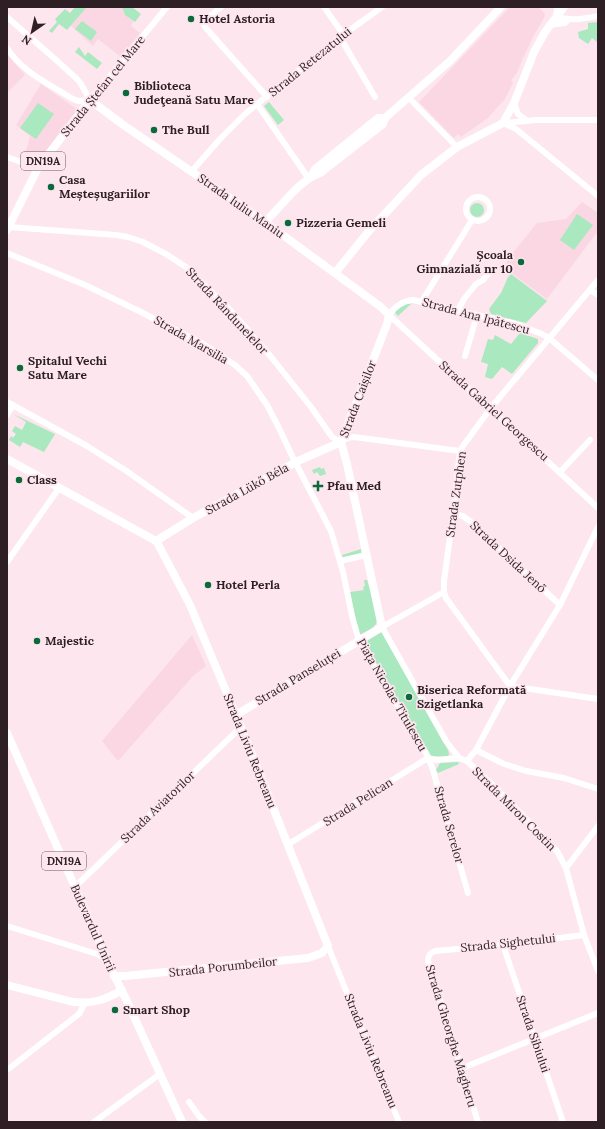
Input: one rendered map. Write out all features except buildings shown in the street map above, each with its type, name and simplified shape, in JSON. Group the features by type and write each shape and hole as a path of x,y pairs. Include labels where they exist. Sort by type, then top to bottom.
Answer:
{"main road":[{"path":"265,222 310,178 315,169 378,118 385,118 450,61 501,7"},
{"path":"335,272 369,231 421,175 457,147 503,123 514,103 534,52 550,25 564,7"},
{"name":"Strada Ștefan cel Mare","path":"8,228 38,168 90,100"},
{"name":"Strada Iuliu Maniu","path":"90,100 335,272 389,314"},
{"name":"Strada Caișilor","path":"366,555 341,442 388,324 389,314"},
{"name":"Strada Lükő Béla","path":"156,541 193,518 295,462 341,442"},
{"path":"7,459 156,541"},
{"name":"Strada Liviu Rebreanu","path":"156,541 190,605 241,727 328,946"},
{"name":"Piața Nicolae Titulescu","path":"366,555 382,627"},
{"name":"Strada Panseluței","path":"236,715 382,627"},
{"name":"Bulevardul Unirii","path":"7,733 76,886 114,976 122,990 182,1122"},
{"name":"Strada Porumbeilor","path":"114,976 308,958 322,953 328,946"},
{"path":"7,985 73,1002 84,1003 91,1003 122,990"}],"street":[{"name":"Strada Ștefan cel Mare","path":"90,100 168,7"},
{"path":"221,7 203,22 208,31 266,97"},
{"path":"324,7 375,97"},
{"name":"Strada Retezatului","path":"191,172 220,138 266,97 341,36 382,7"},
{"path":"557,7 556,17 568,20 598,16"},
{"path":"7,17 77,80 90,100 78,101 71,98 30,72 7,48"},
{"path":"550,25 565,23 568,20"},
{"path":"409,98 457,147"},
{"path":"514,103 518,114 528,120"},
{"path":"258,104 310,178"},
{"path":"503,123 528,120 598,120"},
{"path":"503,123 516,129 598,196"},
{"path":"7,157 38,168"},
{"path":"422,301 472,220"},
{"name":"Strada Rândunelelor","path":"8,228 116,235 143,242 166,254 186,267 232,312 272,358 311,407 332,437 341,442"},
{"name":"Strada Marsilia","path":"7,253 85,285 139,311 203,344 235,365 247,376 264,400 331,531 340,561"},
{"path":"458,310 464,299 476,284 483,280 493,268"},
{"name":"Strada Zutphen","path":"444,592 444,581 460,451 490,409 598,280"},
{"path":"590,290 598,295"},
{"name":"Strada Ana Ipătescu","path":"389,314 404,301 413,300 520,325 549,338 598,380"},
{"name":"Strada Gabriel Georgescu","path":"389,314 598,508"},
{"path":"465,356 477,315"},
{"path":"7,402 87,446 125,470 193,518"},
{"path":"7,415 13,405"},
{"path":"341,442 347,438 360,437 460,451"},
{"path":"560,472 590,440"},
{"path":"7,562 59,488"},
{"name":"Strada Dsida Jenő","path":"453,514 463,516 471,522 560,605"},
{"path":"466,761 476,750 510,686 560,605 598,527"},
{"path":"340,561 366,555"},
{"name":"Piața Nicolae Titulescu","path":"340,561 359,641 428,758 436,760 459,758 466,761"},
{"path":"382,627 444,592 446,598 510,686 598,699"},
{"name":"Piața Nicolae Titulescu","path":"382,627 446,741 459,758"},
{"name":"Strada Aviatorilor","path":"76,886 241,727"},
{"path":"476,750 504,764 526,771 564,778 598,789"},
{"name":"Strada Pelican","path":"287,845 428,758"},
{"name":"Strada Serelor","path":"428,758 432,767 468,893"},
{"name":"Strada Miron Costin","path":"466,761 499,791 557,852 566,868 584,935 598,971"},
{"path":"566,868 598,826"},
{"path":"7,926 101,956 108,961"},
{"name":"Strada Sighetului","path":"432,952 503,946 584,935"},
{"name":"Strada Liviu Rebreanu","path":"328,946 399,1122"},
{"name":"Strada Sibiului","path":"503,946 536,1038 563,1122"},
{"name":"Strada Gheorghe Magheru","path":"432,952 428,957 428,961 460,1069 478,1122"},
{"path":"7,1070 79,1014 84,1003"},
{"path":"460,1069 598,1013"},
{"path":"94,1122 160,1074"},
{"path":"189,1102 205,1122"}],"shaded area":[{"path":"87,7 122,7 125,15 133,21 131,26 140,33 121,57 98,39 93,46 71,26"},
{"path":"510,7 538,7 545,13 544,18 533,37 517,73 511,80 513,83 505,99 488,118 461,137 458,134 454,138 419,102"},
{"path":"8,55 25,75 7,93 7,56"},
{"path":"41,84 78,110 38,162 24,158 30,136 16,125"},
{"path":"582,202 598,213 598,231 547,299 506,269 507,260 537,223 566,219"},
{"path":"192,635 206,666 193,676 118,761 102,741"}],"green space":[{"path":"75,7 87,7 67,30 59,24 52,33 49,31 57,22 55,19 65,9 70,13"},
{"path":"122,7 132,7 141,14 135,22 125,15"},
{"path":"82,21 97,32 91,41 75,29"},
{"path":"598,22 597,42 592,38 588,44 579,38 578,32 588,29 588,23"},
{"path":"79,47 85,56 88,52 102,63 97,69 75,52"},
{"path":"269,102 284,120 278,125 264,106"},
{"path":"38,103 54,114 36,139 20,128"},
{"path":"474,203 480,203 484,207 484,213 480,217 474,217 470,213 470,207"},
{"path":"577,214 593,225 574,250 560,240"},
{"path":"511,274 547,301 526,323 491,314 489,309 501,293 508,277"},
{"path":"412,303 398,316 394,311 405,304"},
{"path":"520,333 538,339 538,343 512,374 502,367 492,379 485,377 488,364 481,362 488,339 493,340 495,335 511,344"},
{"path":"13,414 55,434 44,452 23,442 20,447 9,440 11,436 13,438 16,434 12,431 15,426 22,430 26,422"},
{"path":"320,467 321,469 324,468 326,474 320,476 317,472 314,474 312,470"},
{"path":"361,549 361,554 343,558 342,555"},
{"path":"364,580 367,580 378,616 376,624 371,629 359,635 350,592 364,590"},
{"path":"381,631 448,750 448,757 431,756 364,642"},
{"path":"458,762 459,764 438,773 436,770 440,763"}],"place":[{"name":"Hotel Astoria","path":"191,19"},
{"name":"Biblioteca Judeţeană Satu Mare","path":"126,93"},
{"name":"The Bull","path":"154,130"},
{"name":"Casa Meșteșugariilor","path":"51,187"},
{"name":"Pizzeria Gemeli","path":"288,223"},
{"name":"Școala Gimnazială nr 10","path":"521,262"},
{"name":"Spitalul Vechi Satu Mare","path":"20,368"},
{"name":"Class","path":"19,480"},
{"name":"Pfau Med","path":"318,486"},
{"name":"Hotel Perla","path":"208,585"},
{"name":"Majestic","path":"37,641"},
{"name":"Biserica Reformată Szigetlanka","path":"409,697"},
{"name":"Smart Shop","path":"115,1010"}]}
